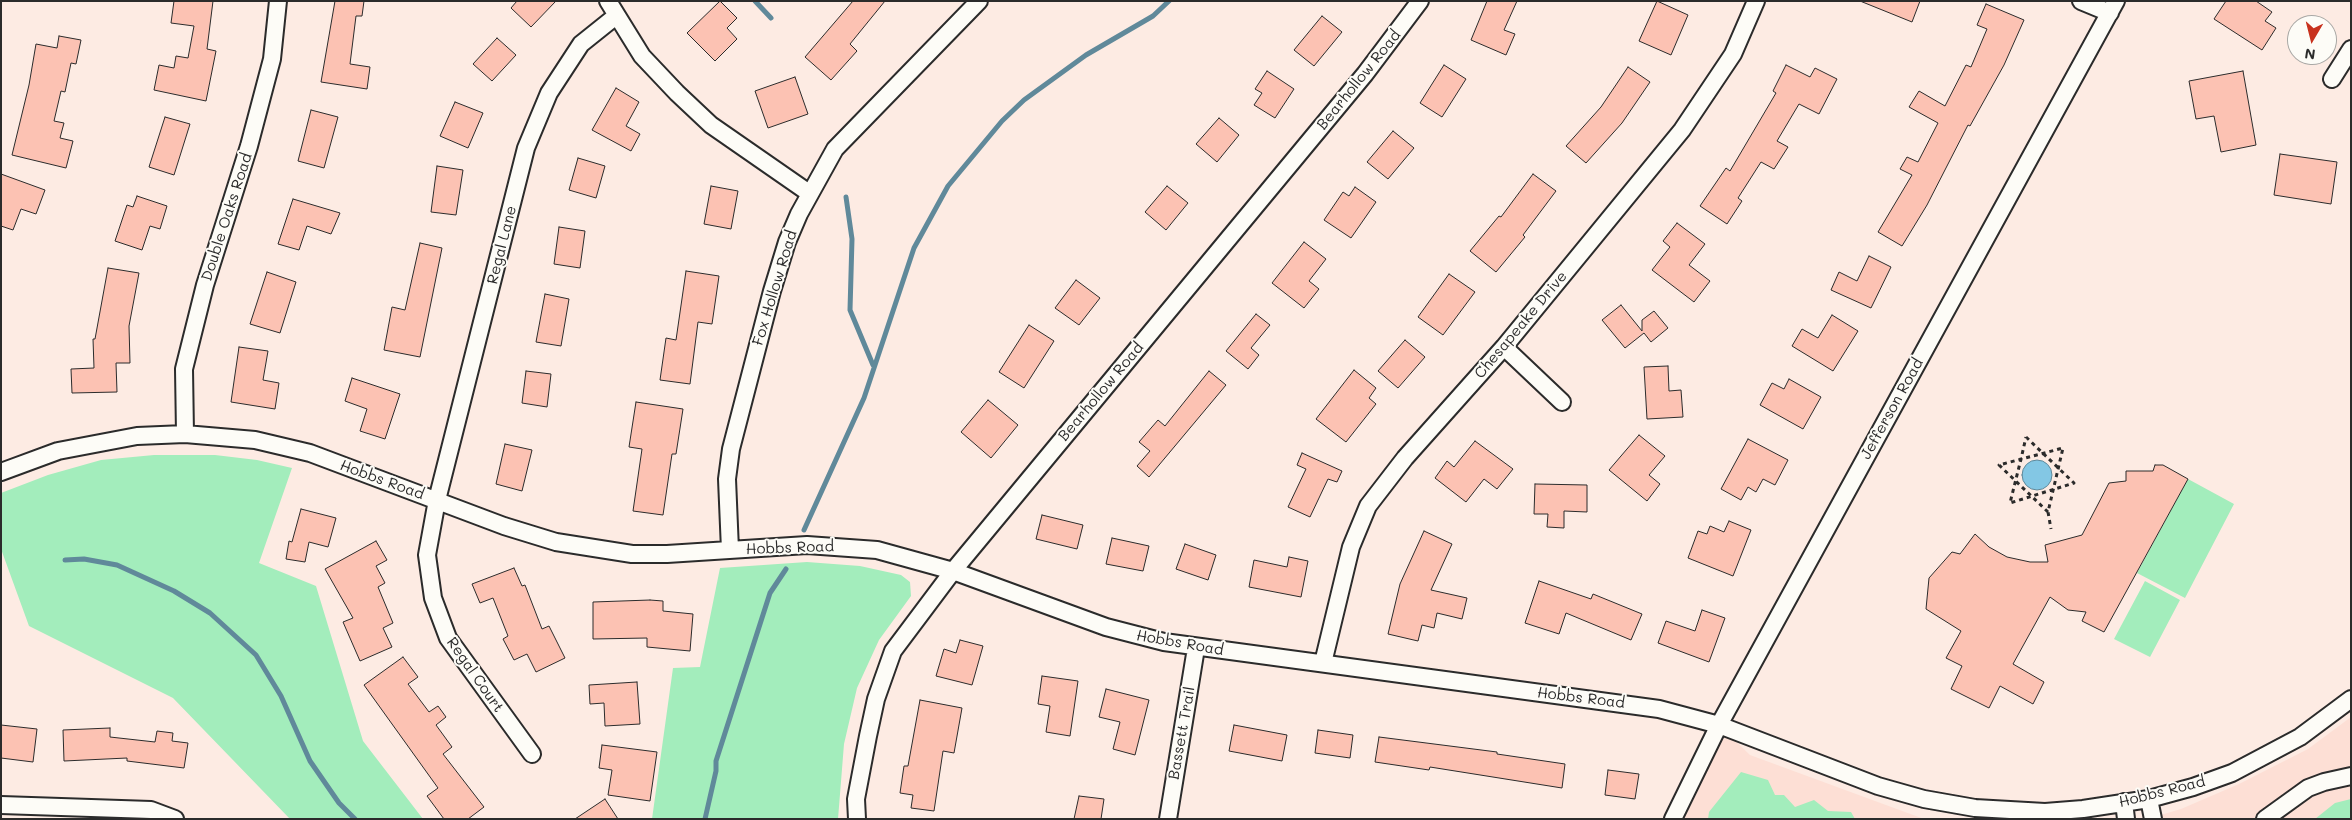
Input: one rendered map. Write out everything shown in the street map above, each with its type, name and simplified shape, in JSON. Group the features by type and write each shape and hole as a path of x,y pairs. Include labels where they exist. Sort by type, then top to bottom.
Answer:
{"street":[{"name":"Double Oaks Road","path":"184,434 184,369 205,285 249,146 272,59 278,1"},
{"name":"Fox Hollow Road","path":"730,550 727,479 731,449 772,291 787,242 809,193 835,150 979,1"},
{"name":"Bearhollow Road","path":"857,819 856,799 868,736 876,699 893,651 953,571 1359,82 1420,1"},
{"name":"Chesapeake Drive","path":"1323,663 1351,547 1368,506 1405,458 1504,347 1682,130 1733,54 1756,1"},
{"path":"2081,1 2113,7"},
{"name":"Jefferson Road","path":"1673,819 1719,725 2113,7"},
{"path":"612,8 642,56 711,125 809,193"},
{"name":"Regal Lane","path":"437,500 526,148 549,93 581,44 612,8"},
{"path":"2332,79 2351,50"},
{"path":"1504,347 1562,402"},
{"name":"Hobbs Road","path":"1,472 58,451 96,442 137,436 184,434 255,440 284,446 437,500 504,526 548,540 601,551 667,554 807,545 852,548 903,556 953,571 1106,627 1164,642 1196,648 1614,701 1659,709 1719,725 1878,786 1924,799 1975,808 2045,812 2083,809 2149,799 2193,787 2232,773 2300,737 2351,699"},
{"name":"Regal Court","path":"437,500 427,555 432,598 448,638 532,754"},
{"name":"Bassett Trail","path":"1168,819 1196,648"},
{"path":"2266,819 2308,788 2351,776"},
{"path":"2149,799 2153,819"},
{"path":"2124,802 2126,819"},
{"path":"1,805 152,810 175,819"}],"path":[{"path":"2026,437 2042,453 2074,484 2010,503 2026,437"},
{"path":"2048,512 1999,465 2063,448 2048,512 2051,529"}],"shaded area":[{"path":"2351,717 2351,819 2147,819 2181,809 2239,784 2308,749"},
{"path":"1719,725 1750,755 1924,819 1673,819"}],"green space":[{"path":"154,455 215,455 257,460 292,468 259,563 316,586 363,741 423,819 290,819 173,698 29,626 1,549 1,493 48,475 101,460"},
{"path":"2188,479 2234,504 2185,598 2137,573"},
{"path":"807,562 860,566 901,575 910,582 911,596 879,640 857,688 844,744 838,819 652,819 673,668 700,667 720,568"},
{"path":"2145,581 2180,600 2150,657 2114,639"},
{"path":"1741,772 1768,780 1775,795 1784,795 1795,807 1814,800 1828,811 1851,812 1855,819 1708,819 1709,812"},
{"path":"2351,799 2351,819 2315,819 2335,803"}],"water":[{"path":"2037,460 2048,464 2052,475 2048,486 2037,490 2026,486 2022,475 2026,464"}],"building":[{"path":"174,1 213,1 207,49 216,51 206,101 154,90 159,65 174,68 176,56 188,58 194,26 171,23"},
{"path":"335,1 364,1 362,16 356,16 350,64 370,67 367,89 321,82"},
{"path":"517,1 556,1 531,27 511,8"},
{"path":"720,1 737,18 727,28 737,39 715,61 687,33"},
{"path":"853,1 885,1 850,44 857,51 831,80 805,57"},
{"path":"1487,1 1517,1 1504,30 1515,34 1506,55 1471,40"},
{"path":"1657,1 1688,15 1671,55 1639,41"},
{"path":"1860,1 1920,1 1912,22"},
{"path":"2226,1 2256,1 2272,12 2265,21 2276,28 2262,50 2214,19"},
{"path":"1986,4 2024,20 2004,65 1970,126 1968,125 1927,205 1902,246 1878,232 1912,175 1900,169 1907,157 1918,162 1938,123 1909,107 1919,91 1945,106 1966,65 1971,67 1987,29 1977,25"},
{"path":"1322,16 1342,32 1314,66 1294,50"},
{"path":"59,36 81,40 76,64 71,63 65,92 61,91 54,121 64,123 60,138 73,141 66,168 12,155 29,85 36,44 57,48"},
{"path":"497,38 516,55 492,81 473,64"},
{"path":"1444,65 1466,79 1442,117 1420,103"},
{"path":"1786,65 1810,77 1815,68 1837,79 1819,114 1799,104 1777,141 1788,147 1774,169 1761,162 1738,198 1742,201 1727,224 1700,206 1726,168 1730,171 1776,93 1773,91"},
{"path":"1628,67 1650,82 1622,123 1586,163 1566,146 1601,107"},
{"path":"1267,71 1294,89 1275,118 1254,105 1262,93 1255,89"},
{"path":"2243,71 2256,145 2221,152 2214,116 2196,119 2189,81"},
{"path":"795,77 808,114 768,128 755,91"},
{"path":"616,88 639,102 626,126 640,134 631,151 592,130"},
{"path":"455,102 483,113 468,148 440,136"},
{"path":"311,110 338,117 324,168 298,161"},
{"path":"165,117 190,124 174,175 149,167"},
{"path":"1219,118 1239,135 1217,162 1196,144"},
{"path":"1393,131 1414,148 1388,179 1367,162"},
{"path":"2280,154 2337,162 2331,204 2274,195"},
{"path":"578,158 605,166 596,198 569,190"},
{"path":"437,166 463,170 456,215 431,212"},
{"path":"1,174 45,190 36,214 21,209 13,230 1,226"},
{"path":"1533,174 1556,191 1523,235 1525,237 1496,272 1470,251 1499,216 1501,217"},
{"path":"711,186 738,191 731,229 704,224"},
{"path":"1167,186 1188,203 1166,230 1145,212"},
{"path":"1355,187 1376,202 1351,238 1324,220 1343,192 1349,196"},
{"path":"137,196 167,206 160,229 150,226 142,250 115,241 127,205 133,207"},
{"path":"293,199 340,213 331,234 307,226 299,250 278,244"},
{"path":"1677,223 1705,244 1689,265 1710,281 1694,302 1652,270 1670,247 1663,241"},
{"path":"559,227 585,231 580,268 554,264"},
{"path":"1304,242 1326,259 1309,281 1319,289 1304,308 1272,283"},
{"path":"420,243 442,248 420,357 384,350 392,307 405,310"},
{"path":"1869,256 1891,267 1871,308 1831,290 1839,272 1857,281"},
{"path":"108,268 139,273 129,326 130,363 116,363 117,392 72,393 71,369 94,368 93,339 95,339"},
{"path":"686,271 719,276 712,324 698,322 690,384 660,380 666,338 676,340"},
{"path":"267,272 296,282 280,333 250,324"},
{"path":"1449,274 1475,292 1443,335 1418,317"},
{"path":"1076,280 1100,298 1079,325 1055,308"},
{"path":"545,294 569,299 561,346 536,342"},
{"path":"1621,305 1642,331 1642,320 1654,311 1668,328 1651,342 1644,333 1625,348 1602,320"},
{"path":"1256,314 1270,325 1251,348 1259,355 1248,369 1226,351"},
{"path":"1832,315 1858,331 1833,371 1792,346 1802,329 1818,338"},
{"path":"1029,325 1054,341 1024,388 999,372"},
{"path":"1405,340 1425,357 1398,388 1378,371"},
{"path":"239,347 268,351 263,380 279,383 275,409 231,402"},
{"path":"1668,366 1669,391 1681,390 1683,417 1647,419 1644,367"},
{"path":"1354,370 1376,388 1369,398 1376,404 1346,442 1316,419"},
{"path":"526,371 551,374 547,407 522,403"},
{"path":"1209,371 1226,385 1149,477 1137,466 1150,451 1139,442 1158,420 1165,426"},
{"path":"352,378 400,394 385,439 360,431 367,409 345,401"},
{"path":"1789,379 1821,397 1803,429 1760,405 1772,383 1784,389"},
{"path":"988,400 1018,425 991,458 961,432"},
{"path":"636,402 683,409 676,454 672,454 663,515 633,511 642,449 629,447"},
{"path":"1639,435 1665,456 1649,475 1660,484 1647,501 1609,470"},
{"path":"1748,439 1788,460 1775,485 1763,479 1756,492 1748,487 1741,500 1721,489"},
{"path":"1475,441 1513,469 1497,489 1484,479 1466,502 1435,478 1447,461 1454,467"},
{"path":"505,444 532,450 522,491 496,484"},
{"path":"1302,453 1342,471 1337,482 1328,479 1310,517 1288,507 1306,469 1297,465"},
{"path":"2155,465 2163,465 2188,479 2104,632 2082,621 2086,612 2068,610 2050,597 2013,664 2044,682 2033,704 2000,686 1989,708 1951,689 1962,666 1946,658 1961,631 1926,609 1929,578 1952,552 1960,554 1975,534 1989,547 2007,557 2030,562 2048,562 2045,545 2082,535 2109,483 2126,481 2126,471 2153,471"},
{"path":"1535,484 1587,485 1587,512 1564,511 1564,528 1547,527 1548,514 1534,514"},
{"path":"301,509 336,518 328,547 309,542 305,562 286,559 289,541 292,542"},
{"path":"1042,515 1083,525 1077,549 1036,539"},
{"path":"1729,521 1751,530 1733,576 1688,558 1698,531 1707,534 1710,526 1724,532"},
{"path":"1424,531 1452,544 1431,590 1467,598 1462,619 1437,613 1434,628 1422,625 1418,641 1388,634 1400,584"},
{"path":"1112,538 1149,546 1143,571 1106,564"},
{"path":"376,541 387,560 376,566 385,583 378,587 393,623 383,628 392,647 360,661 343,622 353,618 325,569"},
{"path":"1185,544 1216,555 1208,580 1176,569"},
{"path":"1289,557 1308,561 1301,597 1249,587 1254,560 1287,567"},
{"path":"514,568 522,586 525,585 542,629 549,626 565,658 536,672 527,654 514,660 503,639 508,636 493,598 480,603 472,584"},
{"path":"1539,581 1591,599 1593,594 1642,614 1631,640 1566,613 1559,634 1525,623"},
{"path":"663,601 663,611 693,614 690,651 647,647 647,638 593,639 593,602"},
{"path":"1702,610 1725,618 1709,662 1658,643 1666,621 1695,631"},
{"path":"960,640 983,646 972,685 936,676 944,649 956,653"},
{"path":"403,657 418,677 408,684 429,712 438,706 446,717 436,725 452,747 443,754 484,807 468,819 444,819 427,796 438,788 364,685"},
{"path":"1042,676 1078,681 1070,736 1046,732 1050,706 1038,704"},
{"path":"637,682 640,724 605,726 604,703 590,704 589,685"},
{"path":"1106,689 1149,700 1135,755 1113,749 1120,722 1099,717"},
{"path":"920,700 962,708 954,753 943,751 934,811 911,808 913,795 900,793 904,766 908,766"},
{"path":"1,725 37,729 33,762 1,758"},
{"path":"1234,725 1287,735 1282,761 1229,751"},
{"path":"110,728 110,737 155,742 157,731 173,733 172,741 188,743 184,768 127,761 127,758 64,761 63,730"},
{"path":"1318,730 1353,735 1350,758 1315,753"},
{"path":"1379,737 1497,752 1497,754 1565,764 1562,788 1430,767 1429,770 1375,762"},
{"path":"602,745 657,752 650,801 608,795 612,770 599,768"},
{"path":"1608,770 1639,774 1635,799 1605,795"},
{"path":"1079,796 1104,799 1101,819 1074,819"},
{"path":"605,799 618,819 575,819"}],"waterway":[{"path":"755,1 771,18"},
{"path":"804,530 864,398 914,248 948,186 1002,121 1024,100 1086,55 1153,16 1169,1"},
{"path":"846,197 852,239 850,310 873,365"},
{"path":"65,560 84,559 117,565 174,591 210,613 256,655 281,696 310,761 339,803 355,819"},
{"path":"705,819 716,771 716,761 770,593 786,569"}]}
